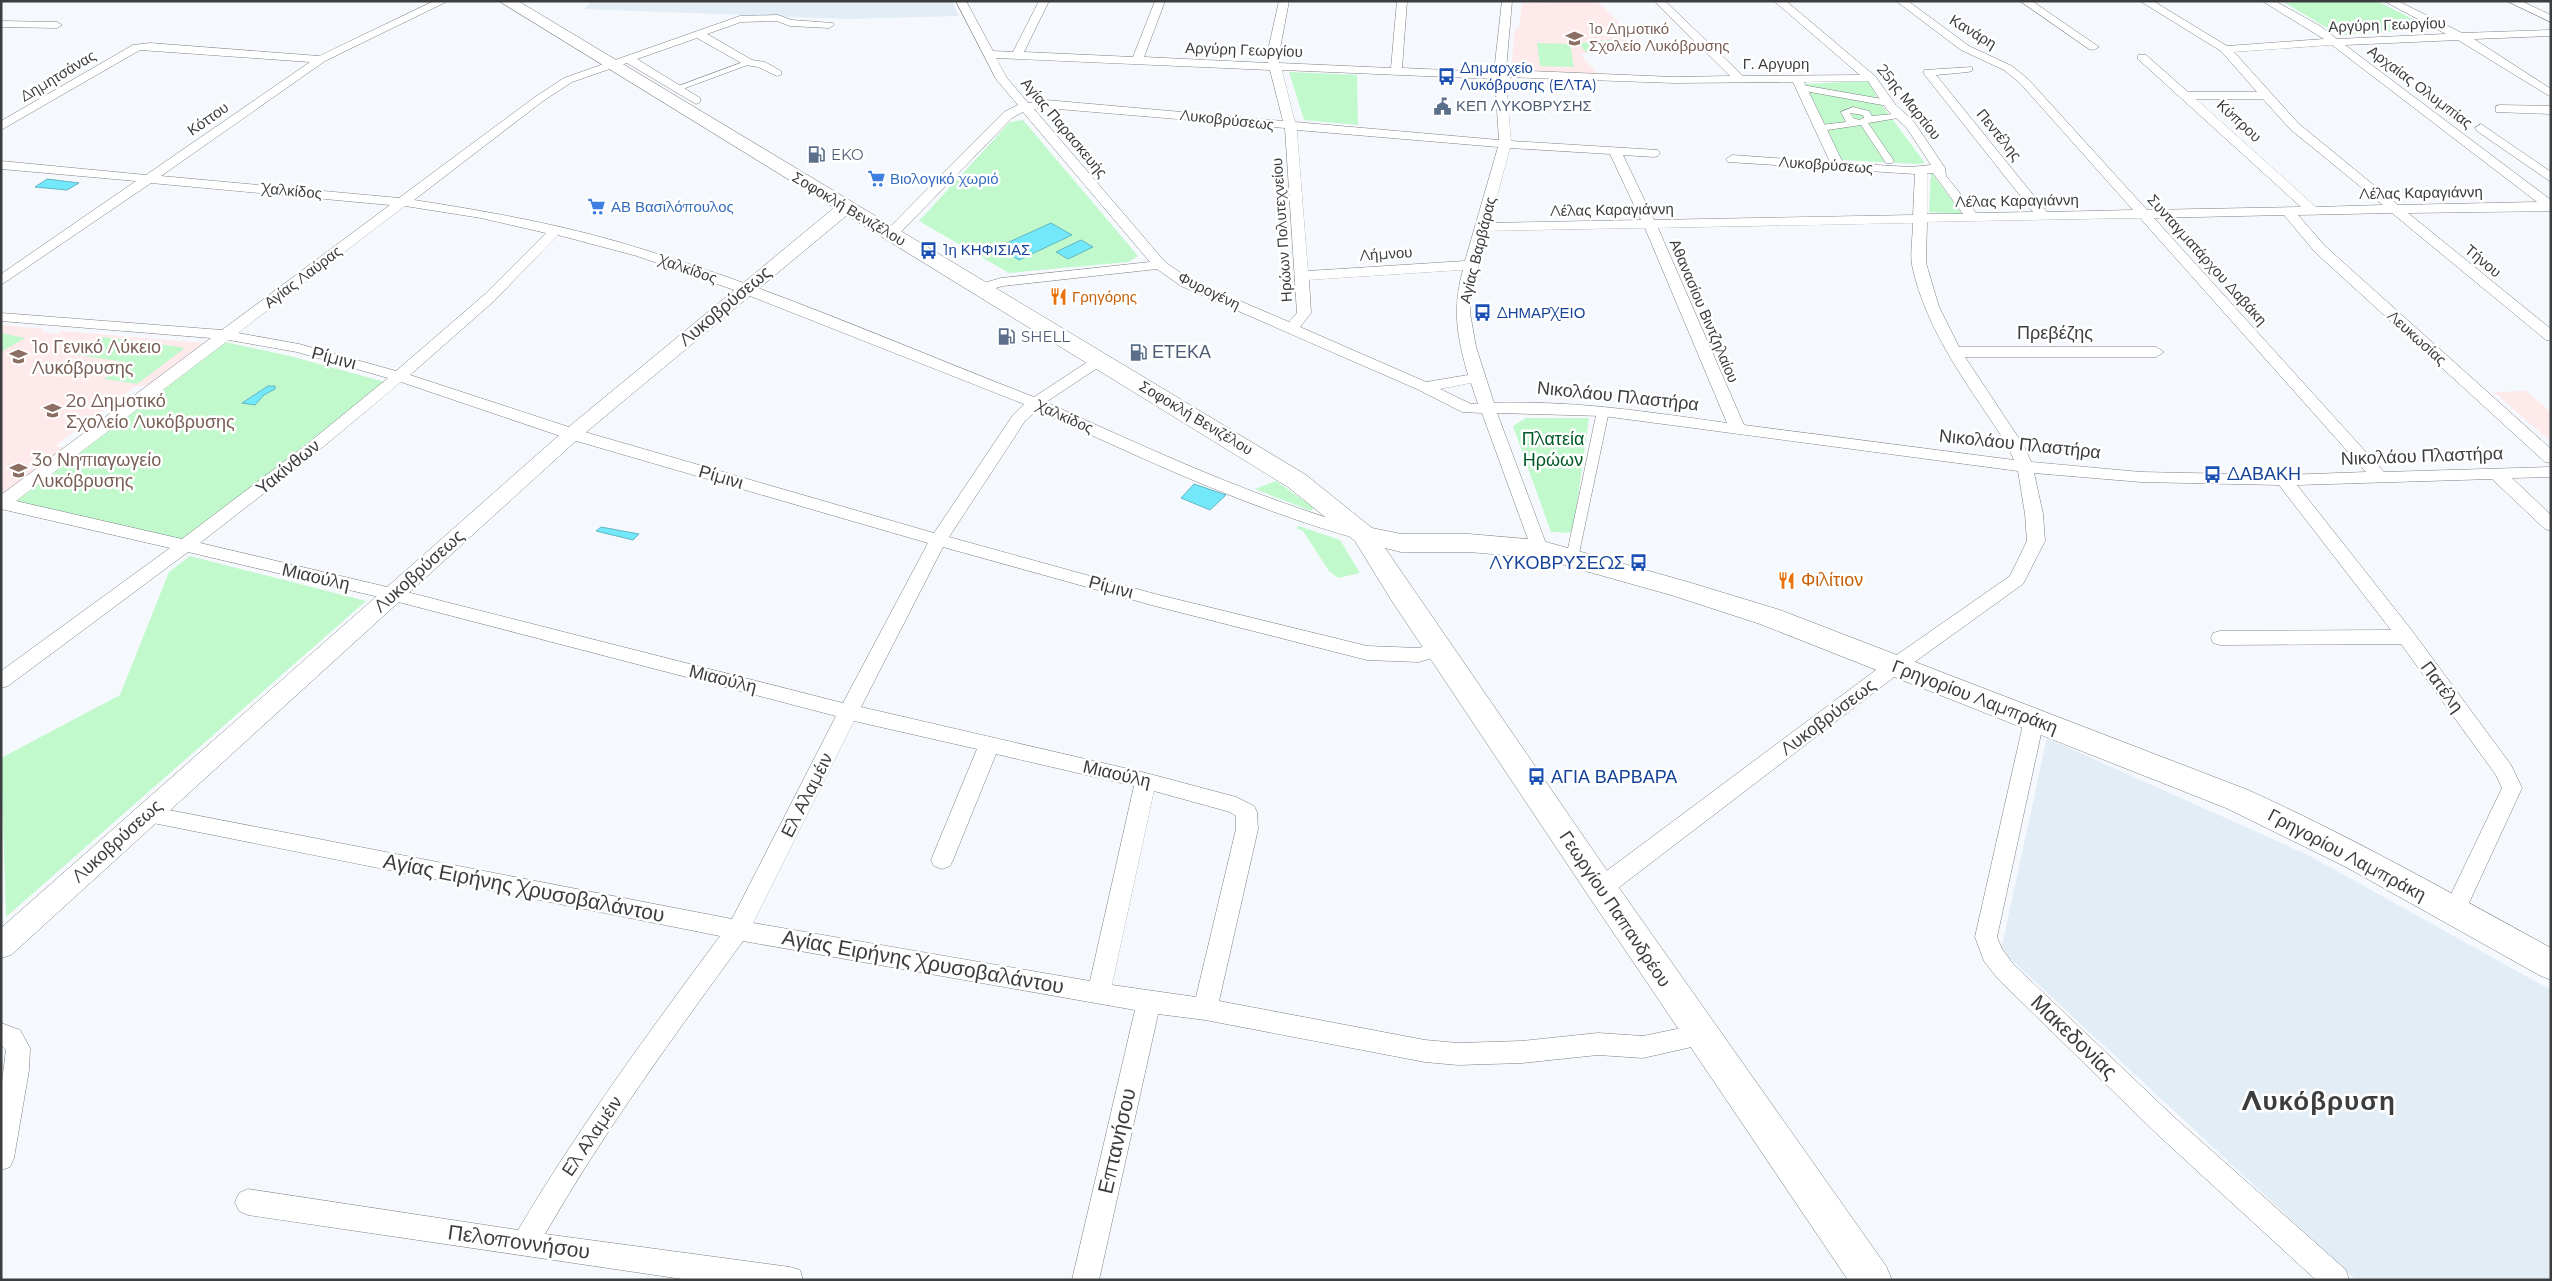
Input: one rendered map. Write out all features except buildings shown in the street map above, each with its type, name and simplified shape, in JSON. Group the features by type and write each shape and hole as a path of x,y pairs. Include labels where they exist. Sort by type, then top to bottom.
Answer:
{"main road":[{"name":"Σοφοκλή Βενιζέλου","path":"507,1 620,61 846,207 1297,481 1364,535"},
{"name":"Γρηγορίου Λαμπράκη","path":"1364,535 1401,543 1469,543 1539,549 1679,588 1770,617 2237,799 2290,822 2345,850 2551,965"},
{"name":"Γεωργίου Παπανδρέου","path":"1364,535 1438,649 1701,1035 1872,1280"}],"street":[{"name":"Κόττου","path":"1,281 321,59 443,1"},
{"name":"Αγίας Παρασκευής","path":"961,1 987,54 1002,79 1023,107 1160,265"},
{"path":"1016,56 1044,1"},
{"path":"1137,61 1160,1"},
{"path":"1273,66 1272,60 1284,1"},
{"path":"1396,71 1402,1"},
{"name":"Αγίας Βαρβάρας","path":"1507,1 1500,74 1505,144 1464,295 1464,333 1476,378 1539,549"},
{"path":"1659,1 1740,79"},
{"name":"25ης Μαρτίου","path":"1779,1 1871,78 1888,103 1910,125 1939,168 1940,176 1973,218"},
{"name":"Κανάρη","path":"1901,1 1965,48 2008,68"},
{"path":"2025,1 2093,47"},
{"name":"Τήνου","path":"2145,1 2224,49 2294,126 2551,337"},
{"name":"Αρχαίας Ολυμπίας","path":"2267,1 2316,28 2550,206"},
{"path":"2389,1 2461,37 2551,94"},
{"path":"2512,1 2551,19"},
{"name":"Αγίας Λαύρας","path":"1,504 402,202 568,80 740,19 778,18 790,23 829,25"},
{"path":"1,24 57,25"},
{"name":"Αργύρη Γεωργίου","path":"2224,49 2334,42 2551,33"},
{"path":"698,34 748,63"},
{"name":"Δημητσάνας","path":"1,126 130,50 150,46 321,59"},
{"name":"Αργύρη Γεωργίου","path":"987,54 1500,74"},
{"name":"Κύπρου","path":"2142,57 2313,211"},
{"path":"620,61 676,88 696,100"},
{"path":"676,88 748,63 761,64 777,74"},
{"name":"Ηρώων Πολυτεχνείου","path":"1273,66 1278,75 1290,126 1304,313 1290,328"},
{"name":"Συνταγματάρχου Δαβάκη","path":"2008,68 2024,81 2380,477"},
{"name":"Πεντέλης","path":"1968,69 1928,72 2044,217"},
{"name":"Γ. Αργυρη","path":"1500,74 1674,80 1740,79 1800,84 1871,78"},
{"path":"1800,84 1846,96 1888,103"},
{"path":"1800,84 1838,166"},
{"path":"2187,96 2264,95"},
{"path":"1846,96 1853,110"},
{"name":"Λυκοβρύσεως","path":"891,234 1008,115 1023,107 1046,104 1505,144 1654,153"},
{"path":"2500,109 2551,110"},
{"path":"1853,110 1866,113 1862,121 1849,120 1845,112 1853,110"},
{"path":"1821,128 1843,126 1901,115"},
{"path":"1862,121 1889,161"},
{"path":"2482,128 2551,178"},
{"name":"Αθανασίου Βιντζηλαίου","path":"1615,151 1650,226 1738,430"},
{"name":"Λυκοβρύσεως","path":"1732,159 1921,171 1939,168"},
{"name":"Χαλκίδος","path":"1,165 402,202 481,214 556,230 642,253 745,289 1035,403 1167,464 1322,523 1364,535"},
{"name":"Λυκοβρύσεως","path":"1601,888 1895,666 2002,591 2020,575 2032,555 2036,541 2034,514 2025,467 2016,446 1954,352 1932,307 1919,263 1921,171"},
{"name":"Λέλας Καραγιάννη","path":"1483,227 1650,226 2550,206"},
{"name":"Λυκοβρύσεως","path":"1,946 572,434 846,207"},
{"name":"Λευκωσίας","path":"2288,212 2327,255 2551,458"},
{"name":"Υακίνθων","path":"1,681 186,547 295,462 490,297 556,230"},
{"name":"Φυρογένη","path":"982,288 1001,282 1160,265 1186,284 1424,387 1468,409 1488,410"},
{"name":"Λήμνου","path":"1300,276 1473,265"},
{"name":"Ρίμινι","path":"1,317 226,335 299,348 398,376 572,434 938,540 1155,600 1367,653 1419,655 1438,649"},
{"name":"Πρεβέζης","path":"1954,352 2156,352"},
{"name":"Ελ Αλαμέιν","path":"524,1244 570,1166 653,1046 738,930 938,540 1019,418 1035,403 1100,360"},
{"path":"1424,387 1476,378"},
{"name":"Νικολάου Πλαστήρα","path":"1488,410 1523,407 1603,411 2025,467 2141,477 2284,480 2551,472"},
{"path":"1572,558 1603,411"},
{"path":"2497,474 2551,525"},
{"name":"Πατέλη","path":"2284,480 2406,637 2504,771 2512,788 2454,911"},
{"name":"Μιαούλη","path":"1,504 392,595 849,712 1146,781 1236,805 1248,812 1248,829 1205,1009"},
{"path":"2220,638 2406,637"},
{"name":"Μακεδονίας","path":"2034,720 1986,936 1992,954 2006,972 2167,1127 2336,1280"},
{"path":"942,860 989,744"},
{"path":"1099,992 1146,781"},
{"name":"Αγίας Ειρήνης Χρυσοβαλάντου","path":"148,814 738,930 1149,1002 1205,1009 1425,1051 1458,1054 1554,1050 1598,1044 1642,1047 1701,1035"},
{"name":"Επτανήσου","path":"1085,1280 1149,1002"},
{"path":"1,1034 12,1038 18,1048 12,1104 1,1158"},
{"name":"Πελοποννήσου","path":"248,1202 524,1244 790,1280"}],"shaded area":[{"path":"592,1 952,1 959,16 847,19 584,9"},
{"name":"1ο Δημοτικό Σχολείο Λυκόβρυσης","path":"1597,1 1644,48 1580,54 1598,74 1511,69 1515,29 1519,29 1522,3"},
{"name":"2ο Δημοτικό Σχολείο Λυκόβρυσης","path":"1,325 43,329 42,332 58,334 62,331 204,343 146,386 136,386 55,446 65,448 1,493"},
{"path":"2526,391 2551,412 2551,442 2494,392"},
{"path":"2047,738 2308,855 2551,990 2551,1280 2356,1280 2001,950"}],"green space":[{"path":"2305,1 2377,1 2432,29 2339,35 2285,3"},
{"path":"1618,39 1627,48 1587,53 1578,43"},
{"path":"1537,43 1570,44 1574,67 1540,66"},
{"path":"1289,72 1357,75 1358,125 1304,120"},
{"path":"1868,81 1881,104 1925,163 1842,160 1805,84"},
{"path":"1023,120 1138,256 1128,262 1009,273 919,221 1010,122"},
{"path":"1931,172 1962,214 1929,212"},
{"path":"1,333 25,338 1,352"},
{"path":"102,337 151,343 136,355 152,343 185,348 137,384 104,379 126,362 77,355"},
{"path":"225,342 290,356 385,382 183,541 13,501"},
{"name":"Πλατεία Ηρώων","path":"1526,418 1589,418 1573,533 1551,532 1513,426"},
{"path":"1276,481 1314,508 1311,511 1255,489"},
{"path":"1299,526 1340,540 1360,573 1338,578 1329,571 1303,531 1296,528"},
{"path":"190,556 366,601 6,917 1,758 120,695 169,572"}],"water":[{"path":"47,179 79,183 67,190 35,187"},
{"path":"1051,223 1072,235 1019,260 998,247"},
{"path":"1081,240 1093,247 1068,259 1056,252"},
{"path":"268,386 275,386 275,389 264,395 255,405 242,403"},
{"path":"1194,484 1226,495 1210,510 1181,498"},
{"path":"601,527 639,534 633,540 596,531"}],"place":[{"name":"1ο Δημοτικό Σχολείο Λυκόβρυσης","path":"1575,38"},
{"name":"Δημαρχείο Λυκόβρυσης (ΕΛΤΑ)","path":"1446,77"},
{"name":"ΚΕΠ ΛΥΚΟΒΡΥΣΗΣ","path":"1442,106"},
{"name":"EKO","path":"817,155"},
{"name":"Βιολογικό χωριό","path":"876,179"},
{"name":"ΑΒ Βασιλόπουλος","path":"597,207"},
{"name":"1η ΚΗΦΙΣΙΑΣ","path":"929,250"},
{"name":"Γρηγόρης","path":"1058,297"},
{"name":"ΔΗΜΑΡΧΕΙΟ","path":"1483,313"},
{"name":"SHELL","path":"1007,337"},
{"name":"ΕΤΕΚΑ","path":"1138,352"},
{"name":"1ο Γενικό Λύκειο Λυκόβρυσης","path":"18,357"},
{"name":"2ο Δημοτικό Σχολείο Λυκόβρυσης","path":"52,411"},
{"name":"3ο Νηπιαγωγείο Λυκόβρυσης","path":"18,470"},
{"name":"ΔΑΒΑΚΗ","path":"2213,474"},
{"name":"ΛΥΚΟΒΡΥΣΕΩΣ","path":"1639,563"},
{"name":"Φιλίτιον","path":"1787,580"},
{"name":"ΑΓΙΑ ΒΑΡΒΑΡΑ","path":"1537,777"}],"district":[{"name":"Λυκόβρυση","path":"2319,1101"}]}
